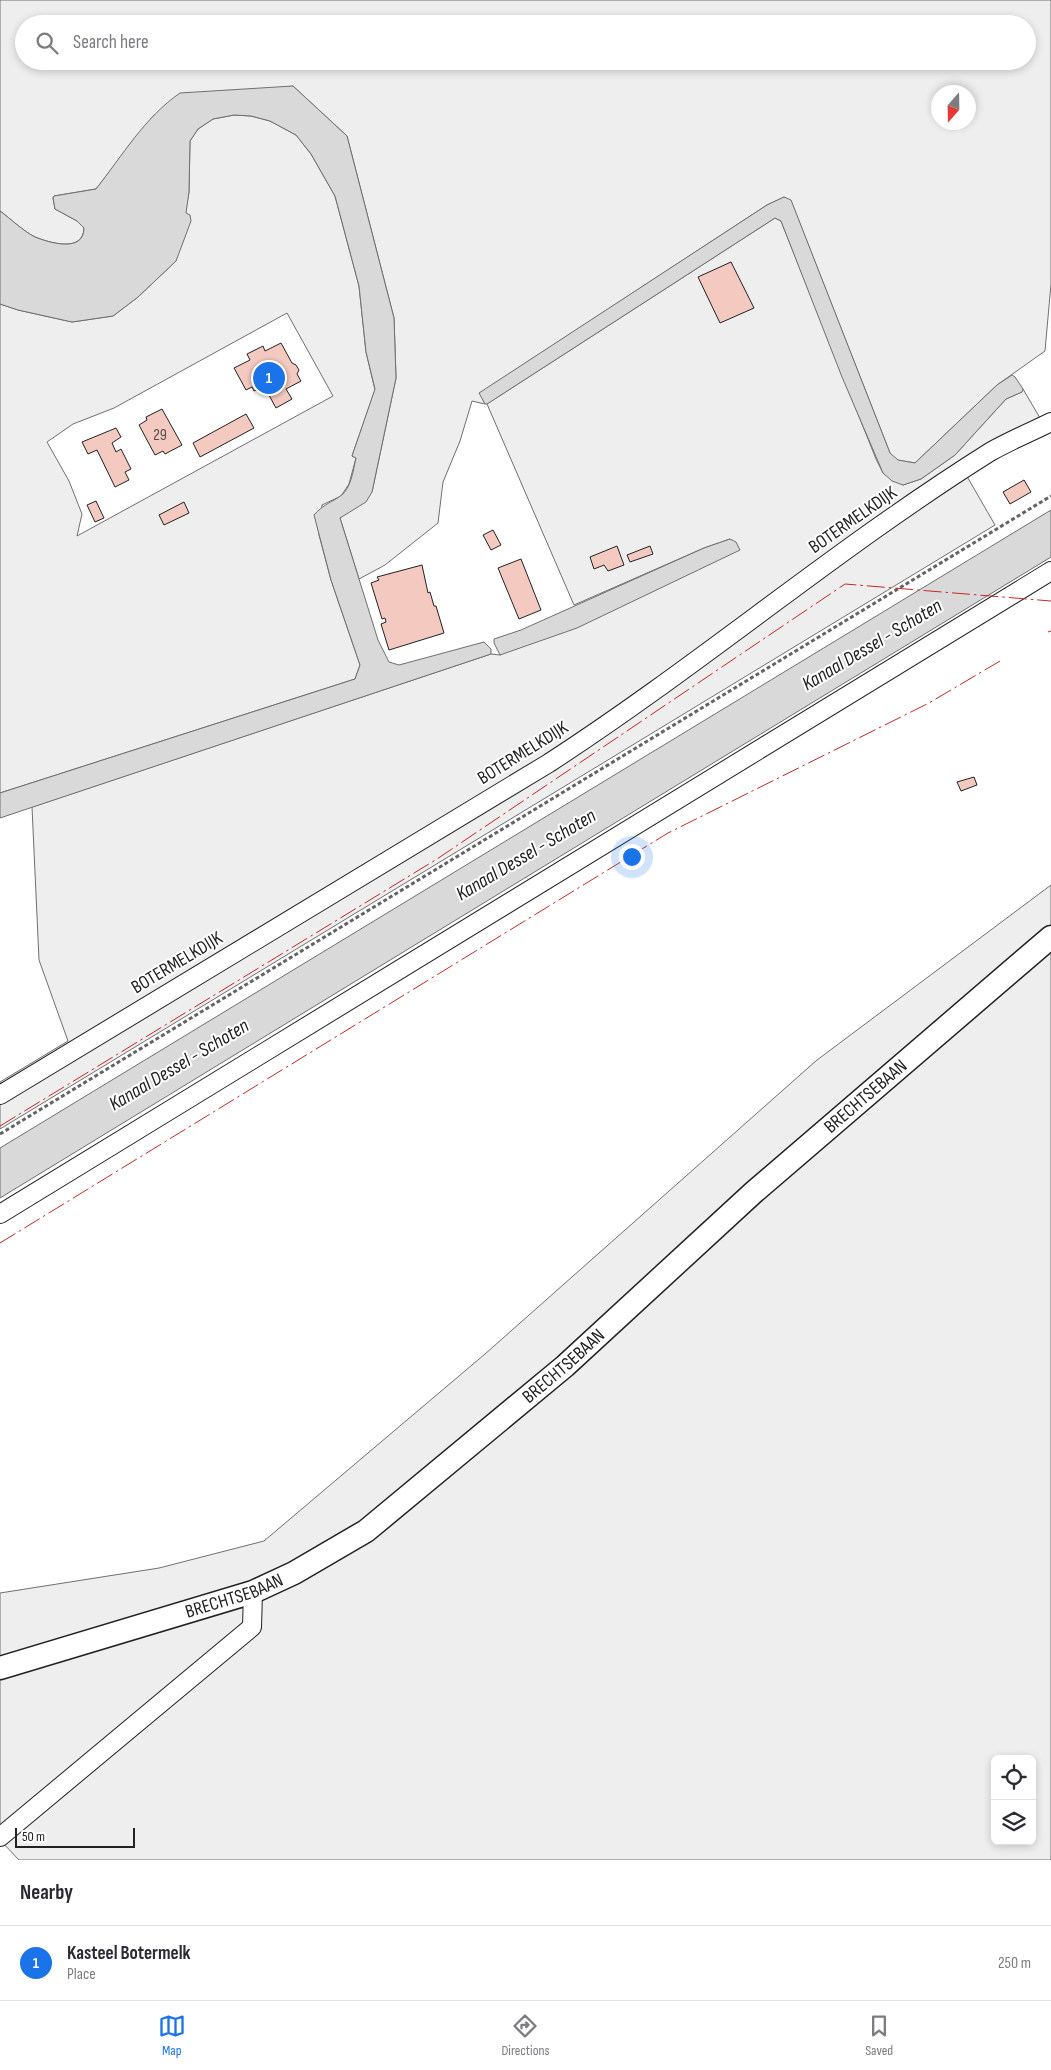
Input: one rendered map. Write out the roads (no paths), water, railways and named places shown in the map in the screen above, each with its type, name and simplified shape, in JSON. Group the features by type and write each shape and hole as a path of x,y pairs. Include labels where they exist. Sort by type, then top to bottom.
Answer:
{"main road":[{"name":"BRECHTSEBAAN","path":"0,1668 254,1592 294,1573 366,1531 565,1366 754,1192 1051,938"}],"street":[{"name":"BOTERMELKDIJK","path":"0,1095 549,763 614,720 846,550 992,452 1051,422"},
{"path":"0,1214 1051,571"},
{"path":"0,1837 252,1626 254,1592"}],"water":[{"path":"293,86 347,136 394,318 396,378 372,492 366,502 340,518 378,640 389,662 399,665 484,642 491,649 491,654 0,818 0,793 355,679 360,665 331,580 314,515 343,494 349,485 356,458 352,456 375,389 366,352 359,286 335,196 311,154 296,135 270,121 251,116 234,115 213,119 198,129 190,141 189,192 186,213 190,215 191,221 176,261 138,297 113,316 72,322 0,304 0,211 35,237 49,242 65,244 78,241 83,236 84,228 77,221 55,209 54,196 96,189 145,125 180,93"},
{"path":"784,197 791,200 890,453 898,460 915,463 997,385 1012,375 1023,389 1022,392 1006,399 955,455 921,479 903,485 892,481 883,473 842,377 781,221 775,218 485,404 479,393 767,205"},
{"name":"Kanaal Dessel - Schoten","path":"1051,510 1051,557 0,1198 0,1148"},
{"path":"730,539 736,542 740,550 577,628 500,655 494,643 494,639 521,630 704,548"}],"place":[{"name":"Kasteel Botermelk","path":"269,378"}]}
